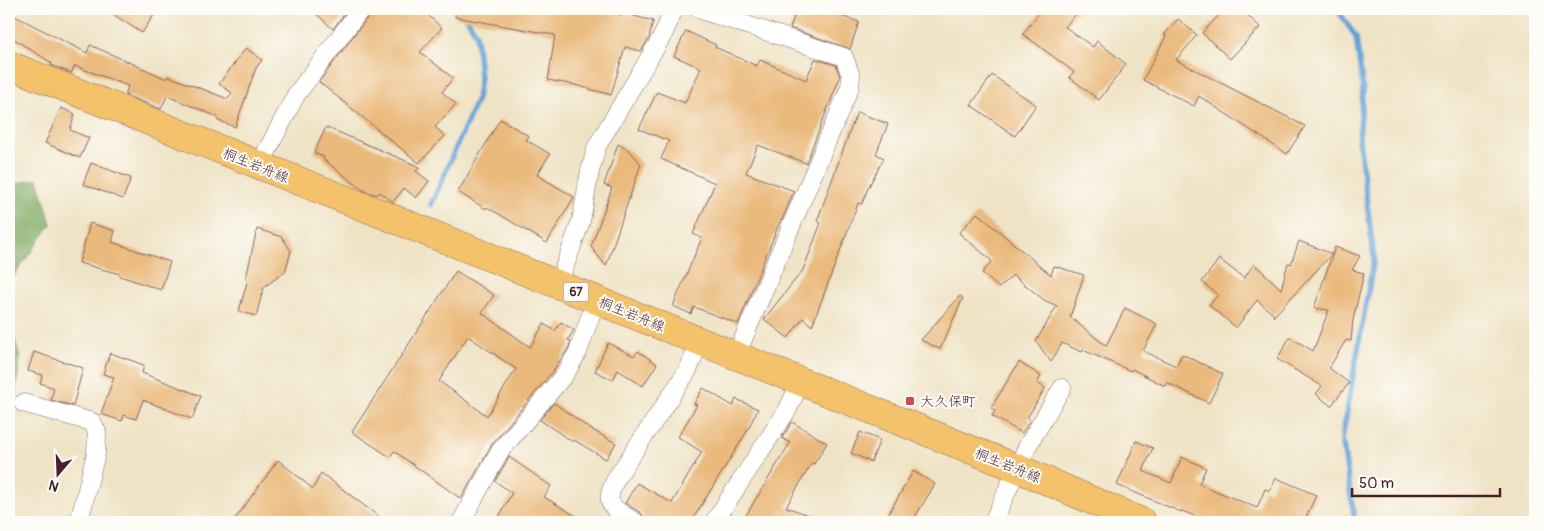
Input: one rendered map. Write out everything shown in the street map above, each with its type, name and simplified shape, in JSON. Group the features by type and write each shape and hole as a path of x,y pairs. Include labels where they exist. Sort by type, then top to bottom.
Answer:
{"main road":[{"name":"桐生岩舟線","path":"9,65 1017,468 1142,522"}],"street":[{"path":"259,166 296,95 361,9"},
{"path":"558,285 580,221 597,146 663,35 674,9"},
{"path":"698,9 844,57 851,76 850,87 736,356"},
{"path":"461,522 500,451 566,374 578,352 596,300"},
{"path":"635,522 617,510 611,503 609,493 617,477 688,370 700,341"},
{"path":"714,522 788,409 801,381"},
{"path":"993,522 1027,447 1062,388"},
{"path":"23,403 92,422 97,432 96,453 79,522"}],"green space":[{"path":"38,179 51,224 9,283 9,185"},
{"path":"9,319 20,358 13,417 9,429"}],"building":[{"path":"105,9 158,9 142,33"},
{"path":"311,9 348,9 333,29"},
{"path":"371,9 421,9 442,28 420,52 453,78 442,92 456,104 435,127 445,136 419,163 319,82 369,15"},
{"path":"456,9 574,9 622,15 623,13 653,21 649,38 641,51 625,47 611,95 548,80 555,35 455,17"},
{"path":"797,9 821,9 859,22 850,49 790,28"},
{"path":"1042,9 1080,9 1065,27 1093,47 1097,41 1126,64 1099,100 1069,77 1074,72 1023,34"},
{"path":"1225,9 1241,9 1260,27 1230,59 1202,33"},
{"path":"9,13 87,53 90,45 167,79 168,76 228,99 232,93 219,84 246,48 262,60 256,68 235,127 217,120 218,117 167,96 161,109 125,95 128,86 75,66 71,73 51,65 52,63 9,36"},
{"path":"1178,19 1197,35 1176,60 1305,126 1287,154 1199,96 1194,106 1143,80 1166,36 1164,35"},
{"path":"686,31 716,45 715,47 757,66 760,60 806,80 815,59 836,65 840,77 806,163 758,145 746,173 794,191 738,324 694,307 691,314 673,306 702,238 693,234 715,183 661,159 669,141 639,129 657,92 685,103 701,68 674,56"},
{"path":"992,75 1036,105 1015,136 971,105"},
{"path":"61,108 75,114 70,130 89,138 80,158 45,143"},
{"path":"857,112 888,124 876,154 884,158 862,204 858,203 812,326 803,318 788,338 764,319 803,270 821,223 817,221"},
{"path":"500,119 529,136 526,140 550,154 537,175 574,197 547,243 458,192"},
{"path":"326,127 420,167 416,171 429,181 416,198 404,188 393,202 380,192 377,195 363,190 323,159 324,157 314,153"},
{"path":"618,144 630,151 641,164 606,266 591,247 612,188 604,185"},
{"path":"91,163 131,178 123,199 83,184"},
{"path":"977,213 1051,275 1054,266 1084,275 1070,317 1106,346 1125,308 1157,324 1143,351 1176,366 1182,354 1223,374 1209,403 1166,382 1165,386 1132,369 1131,371 1062,343 1051,362 1036,341 1057,306 1044,300 1013,275 999,288 982,273 992,261 959,233"},
{"path":"90,223 115,231 112,242 170,262 161,290 120,276 120,274 79,263"},
{"path":"257,229 282,237 291,251 285,272 264,287 256,316 239,311 248,279 246,278"},
{"path":"1299,241 1332,254 1273,317 1274,315 1257,300 1236,328 1209,305 1218,295 1202,282 1219,259 1244,278 1254,264 1281,289 1288,263 1291,264"},
{"path":"1335,247 1360,256 1352,270 1364,273 1353,320 1351,341 1346,340 1329,368 1349,383 1331,406 1316,394 1322,386 1277,359 1290,337 1313,351 1329,310 1314,308"},
{"path":"456,271 494,295 482,313 530,347 544,324 555,331 561,322 574,330 568,340 571,341 569,347 553,371 492,444 461,499 394,451 390,457 352,432","holes":["468,336 516,369 487,416 439,381"]},
{"path":"960,296 963,298 940,349 921,340"},
{"path":"608,343 634,356 638,351 657,364 643,386 618,370 613,380 595,371"},
{"path":"34,352 83,368 73,406 51,400 54,388 40,383 43,375 28,371"},
{"path":"110,353 144,365 142,373 201,396 192,419 143,400 136,419 124,415 122,421 101,414 114,377 103,374"},
{"path":"1019,362 1041,376 1037,383 1045,388 1027,418 1030,420 1022,433 992,416 995,411 991,408"},
{"path":"703,388 733,406 736,399 758,409 746,433 691,522 648,522 641,513 625,503 637,483 672,503 702,452 678,437 697,405 694,404"},
{"path":"554,403 589,428 616,443 606,459 574,440 573,442 540,420"},
{"path":"792,422 827,443 814,464 812,463 786,507 823,520 822,522 742,522 790,443 782,438"},
{"path":"860,432 880,440 871,462 851,453"},
{"path":"1136,441 1153,448 1143,471 1171,483 1182,457 1206,468 1199,484 1257,508 1265,489 1270,491 1276,478 1316,495 1304,522 1210,522 1117,485"},
{"path":"509,457 551,486 544,497 586,522 544,522 531,514 526,522 496,522 512,493 495,481"},
{"path":"278,460 313,489 321,473 386,522 233,522"},
{"path":"913,471 935,484 912,522 884,522"}],"waterway":[{"path":"431,205 477,99 480,78 476,34 462,9"},
{"path":"1337,9 1356,37 1363,89 1359,140 1374,258 1342,439 1355,522"}],"place":[{"name":"大久保町","path":"910,401"}]}
